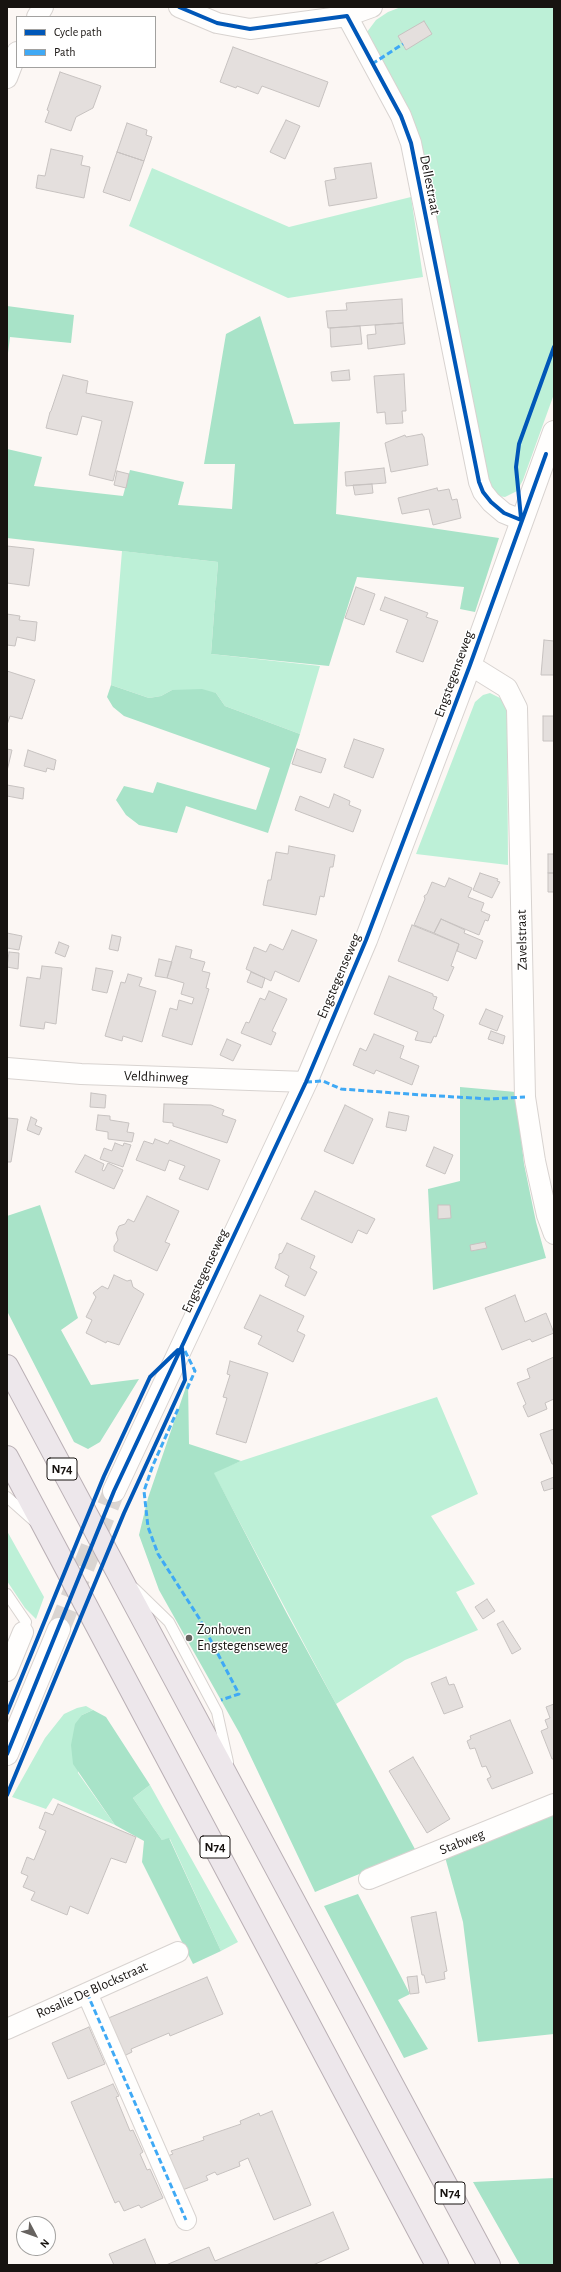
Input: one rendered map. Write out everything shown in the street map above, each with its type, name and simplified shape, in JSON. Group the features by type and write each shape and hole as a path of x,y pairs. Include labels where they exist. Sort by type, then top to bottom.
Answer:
{"highway":[{"name":"N74","path":"7,1366 488,2265"},
{"name":"N74","path":"7,1457 437,2265"}],"street":[{"path":"38,16 43,7"},
{"path":"179,7 217,23 250,28 347,16 372,7"},
{"name":"Dellestraat","path":"347,16 401,116 411,143 479,482 483,492 491,502 504,513 521,520"},
{"path":"7,78 16,55"},
{"name":"Engstegenseweg","path":"114,1491 306,1082 366,940 470,666 521,520 554,432"},
{"name":"Zavelstraat","path":"470,666 507,688 517,708 525,1097 535,1161 547,1215 554,1234"},
{"name":"Veldhinweg","path":"7,1068 81,1074 306,1082"},
{"path":"7,1754 58,1629"},
{"path":"7,1671 23,1632"},
{"name":"Stabweg","path":"369,1879 554,1804"},
{"name":"Rosalie De Blockstraat","path":"7,2029 178,1952"},
{"path":"86,1993 186,2220"}],"lane":[{"path":"7,1497 47,1532"},
{"path":"7,1594 26,1622 23,1632"}],"green space":[{"path":"401,7 554,7 554,394 523,480 517,491 505,497 498,496 491,491 446,277 367,32 376,20 388,12"},
{"path":"152,168 289,227 411,197 423,277 288,298 129,226"},
{"path":"7,306 74,315 71,343 10,337 7,361"},
{"path":"260,316 294,424 340,422 336,514 499,538 475,612 460,609 464,587 357,577 329,666 211,654 218,562 7,538 7,449 42,457 34,486 123,496 130,470 184,482 178,505 232,509 235,464 204,464 226,334"},
{"path":"122,551 218,562 211,654 320,666 300,734 225,706 216,693 172,690 161,696 149,698 111,685"},
{"path":"111,685 149,698 161,696 172,690 202,689 216,693 225,706 300,734 268,833 186,806 177,833 139,825 126,815 116,800 124,786 153,793 157,782 256,810 270,768 124,716 113,707 107,697"},
{"path":"490,693 500,698 507,707 508,865 416,854 475,702 483,695"},
{"path":"460,1087 516,1092 524,1164 536,1222 546,1258 433,1290 428,1189 460,1181"},
{"path":"40,1205 78,1318 61,1330 91,1385 139,1379 100,1442 88,1449 74,1442 7,1311 7,1216"},
{"path":"188,1381 189,1444 241,1461 214,1473 286,1612 416,1851 315,1892 240,1734 159,1590 139,1535 148,1498"},
{"path":"437,1397 478,1494 431,1516 475,1584 456,1592 478,1630 405,1660 336,1704 213,1472 241,1461"},
{"path":"7,1531 44,1597 36,1619 25,1608 7,1581"},
{"path":"86,1706 93,1710 82,1715 78,1773 115,1825 53,1798 46,1809 12,1797 45,1738 64,1714"},
{"path":"93,1710 106,1717 150,1785 133,1798 162,1840 169,1838 221,1951 193,1964 142,1862 144,1841 115,1825 73,1764 71,1745 75,1724 82,1715"},
{"path":"150,1785 238,1942 221,1951 170,1839 162,1840 133,1798"},
{"path":"554,1814 554,2034 478,2042 463,1922 445,1857"},
{"path":"358,1894 410,1994 398,2000 428,2049 404,2058 324,1906"},
{"path":"554,2178 554,2265 520,2265 473,2182"}],"building":[{"path":"424,21 432,34 406,50 398,36"},
{"path":"233,47 328,82 319,107 262,86 258,94 237,86 236,88 220,82"},
{"path":"60,72 101,86 93,108 76,117 71,131 45,122 49,111 47,110"},
{"path":"286,120 300,126 285,159 270,152"},
{"path":"127,123 147,130 146,135 152,137 144,161 117,152"},
{"path":"51,149 83,156 81,165 90,167 84,198 36,188 38,175 45,176"},
{"path":"117,152 144,161 130,201 103,192"},
{"path":"371,163 377,198 329,206 325,181 336,179 334,168"},
{"path":"402,299 403,323 328,328 326,311 347,310 346,303"},
{"path":"403,323 405,344 368,349 367,335 376,334 375,325"},
{"path":"360,326 362,344 331,347 330,328"},
{"path":"349,370 350,380 332,381 331,372"},
{"path":"404,374 406,411 402,411 403,423 386,424 385,412 377,413 374,376"},
{"path":"63,375 88,381 86,393 133,402 113,481 89,475 102,421 82,416 77,435 46,428"},
{"path":"422,434 424,437 428,465 391,472 385,443 405,435 406,437"},
{"path":"384,468 386,483 346,486 345,472"},
{"path":"117,471 129,474 126,488 114,485"},
{"path":"372,484 373,493 355,495 353,485"},
{"path":"437,488 438,491 449,489 452,500 457,499 461,518 433,525 429,509 402,514 398,498"},
{"path":"7,546 34,549 29,586 7,583"},
{"path":"356,587 375,594 364,625 345,618"},
{"path":"385,597 428,613 426,617 438,621 423,662 396,652 408,620 380,610"},
{"path":"7,614 20,616 19,620 37,622 35,641 17,637 15,646 7,645"},
{"path":"544,640 554,641 554,675 541,675"},
{"path":"7,671 35,680 22,719 10,716 7,725"},
{"path":"543,716 554,716 554,741 543,741"},
{"path":"354,739 384,749 373,778 344,767"},
{"path":"7,749 12,750 7,771"},
{"path":"297,749 326,759 321,773 292,764"},
{"path":"28,750 56,760 54,770 47,768 46,772 24,766"},
{"path":"7,785 24,788 23,799 7,796"},
{"path":"334,794 350,801 349,805 361,810 353,832 295,810 300,796 329,808"},
{"path":"289,846 335,855 333,867 330,867 324,897 320,896 316,915 263,905 268,880 271,880 276,852 288,854"},
{"path":"548,854 554,854 554,873 548,873"},
{"path":"480,873 498,879 497,881 500,882 492,898 473,890"},
{"path":"548,873 554,873 554,892 548,892"},
{"path":"449,878 472,888 468,897 484,903 481,911 490,915 488,921 485,920 479,935 441,919 434,933 414,925 425,899 424,896 427,894 432,882 445,887"},
{"path":"441,919 465,930 464,933 483,941 476,959 457,951 459,944 434,933"},
{"path":"412,925 459,944 451,966 454,967 448,981 398,961"},
{"path":"292,930 317,940 299,982 275,971 271,981 246,969 254,947 266,952 270,944 283,950"},
{"path":"7,933 22,936 19,950 7,948"},
{"path":"112,935 121,937 118,951 109,949"},
{"path":"59,942 69,946 65,957 55,953"},
{"path":"176,946 192,950 190,958 205,962 202,971 210,973 206,988 209,989 192,1045 162,1036 170,1008 177,1010 179,1000 192,1004 194,998 181,994 184,983 167,978"},
{"path":"9,952 19,953 18,969 7,967"},
{"path":"159,959 172,962 167,978 155,976"},
{"path":"42,966 62,968 56,1024 45,1022 44,1029 20,1026 27,977 40,979"},
{"path":"96,968 113,971 107,993 92,990"},
{"path":"251,972 265,978 262,988 247,982"},
{"path":"128,974 142,978 139,986 156,991 142,1042 123,1036 122,1041 105,1036 121,982 125,983"},
{"path":"389,976 437,997 433,1009 444,1015 436,1037 434,1036 431,1043 415,1040 418,1032 374,1014"},
{"path":"269,991 287,999 272,1031 276,1033 271,1045 241,1033 246,1022 249,1023 260,998 265,1000"},
{"path":"486,1009 503,1016 497,1031 479,1024"},
{"path":"491,1031 505,1036 503,1044 488,1039"},
{"path":"374,1034 404,1046 400,1058 419,1066 412,1085 376,1070 374,1074 353,1065 360,1048 366,1051"},
{"path":"227,1039 241,1045 233,1061 220,1055"},
{"path":"91,1093 106,1095 105,1108 90,1107"},
{"path":"164,1104 211,1105 224,1110 222,1115 236,1120 227,1143 173,1126 173,1123 163,1122"},
{"path":"345,1105 373,1119 353,1164 324,1151"},
{"path":"389,1112 409,1116 406,1131 386,1127"},
{"path":"98,1115 110,1116 110,1120 129,1123 127,1132 134,1133 132,1142 108,1139 108,1132 96,1130"},
{"path":"31,1117 37,1120 35,1125 42,1128 39,1135 27,1130"},
{"path":"7,1118 18,1119 11,1162 7,1162"},
{"path":"155,1139 168,1144 170,1140 220,1160 208,1190 179,1179 185,1166 169,1160 165,1171 136,1160 144,1141 153,1144"},
{"path":"115,1143 123,1146 124,1143 131,1145 123,1167 100,1159 104,1148 112,1151"},
{"path":"434,1147 453,1155 445,1174 426,1166"},
{"path":"85,1155 104,1164 102,1170 104,1171 108,1163 123,1170 114,1189 75,1172"},
{"path":"315,1191 375,1219 367,1234 358,1230 352,1243 301,1219"},
{"path":"147,1196 179,1211 165,1242 170,1244 157,1271 114,1251 114,1246 118,1240 116,1233 119,1226 125,1224 128,1219 134,1222"},
{"path":"438,1205 450,1205 451,1218 438,1219"},
{"path":"485,1242 487,1248 471,1251 470,1245"},
{"path":"287,1243 315,1256 310,1268 317,1272 305,1296 285,1286 289,1276 275,1268 279,1254 282,1253"},
{"path":"114,1275 127,1281 131,1280 133,1287 144,1294 119,1345 107,1341 106,1343 86,1333 92,1320 86,1317 96,1297 93,1293 102,1286 108,1289"},
{"path":"260,1295 304,1316 297,1331 305,1335 293,1362 258,1344 262,1336 244,1328"},
{"path":"515,1295 525,1322 546,1313 554,1333 532,1342 530,1339 502,1350 485,1308"},
{"path":"554,1357 554,1399 545,1403 547,1409 528,1417 523,1406 526,1404 517,1383 530,1378 527,1369"},
{"path":"230,1361 268,1373 246,1443 216,1434 227,1398 223,1397 230,1375 227,1374"},
{"path":"554,1429 554,1464 552,1464 540,1434"},
{"path":"554,1477 554,1488 544,1491 541,1482"},
{"path":"487,1599 495,1611 483,1619 475,1607"},
{"path":"503,1621 521,1649 512,1654 497,1624"},
{"path":"446,1677 449,1685 454,1684 463,1707 444,1714 431,1683"},
{"path":"554,1704 554,1759 552,1759 541,1731 548,1728 545,1720 550,1718 546,1707"},
{"path":"510,1720 533,1773 492,1789 487,1779 491,1777 486,1766 482,1767 475,1748 470,1749 467,1741 471,1739 470,1736"},
{"path":"413,1757 450,1819 427,1833 389,1771"},
{"path":"58,1804 136,1837 126,1863 111,1858 88,1914 70,1906 67,1915 31,1900 35,1892 23,1887 28,1876 21,1873 27,1857 34,1860 46,1831 39,1828 45,1812 53,1815"},
{"path":"436,1912 447,1971 444,1972 445,1979 426,1983 424,1975 422,1975 411,1917"},
{"path":"417,1976 419,1993 410,1994 407,1977"},
{"path":"207,1977 223,2014 170,2036 169,2033 131,2049 132,2052 122,2057 106,2019"},
{"path":"89,2027 105,2064 68,2079 52,2043"},
{"path":"113,2084 119,2096 116,2097 130,2131 133,2130 143,2152 140,2154 147,2170 150,2169 163,2198 141,2208 139,2205 124,2211 119,2201 115,2203 71,2102"},
{"path":"272,2111 311,2205 274,2220 248,2158 239,2162 240,2166 217,2175 215,2172 206,2176 208,2180 180,2191 165,2157 173,2154 171,2151 204,2140 203,2137 241,2124 240,2121 259,2113 260,2116"},
{"path":"333,2212 349,2249 313,2265 166,2265 209,2247 215,2261"},
{"path":"145,2239 156,2265 114,2265 109,2254"}],"tunnel":[{"path":"59,1629 114,1491"}],"marked path":[{"path":"372,64 403,44"},
{"path":"306,1082 323,1081 341,1089 422,1095 490,1099 525,1097"},
{"path":"185,1351 195,1371 187,1389"},
{"path":"178,1409 153,1465 144,1491 148,1527 158,1554 199,1618 239,1694 221,1700"},
{"path":"87,1993 186,2220"}],"cycle path":[{"path":"179,7 217,23 250,29 347,16 401,116 411,143 479,482 483,492 491,502 504,513 521,520"},
{"path":"521,518 516,467 519,444 554,347"},
{"path":"7,1754 114,1491 306,1082 366,940 470,665 546,454"},
{"path":"7,1795 124,1513 185,1380 182,1348"},
{"path":"7,1713 104,1476 150,1377 178,1350"}],"place":[{"name":"Zonhoven Engstegenseweg","path":"189,1638"}]}
